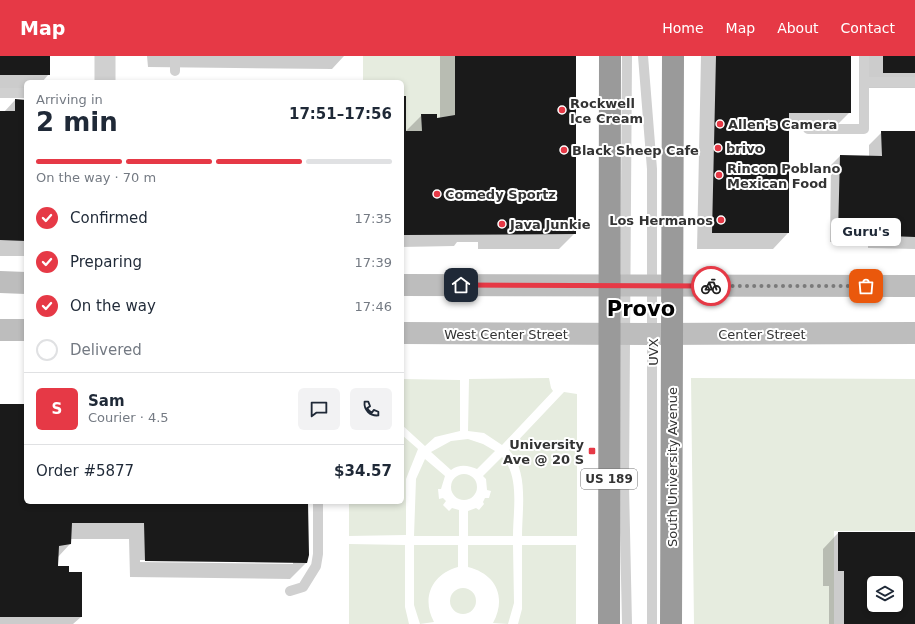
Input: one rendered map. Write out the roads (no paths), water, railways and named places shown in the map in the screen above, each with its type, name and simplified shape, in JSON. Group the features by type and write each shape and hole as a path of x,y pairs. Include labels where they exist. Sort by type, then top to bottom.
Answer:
{"highway":[{"name":"US 189","path":"609,624 617,334 609,310 617,286 610,56"},
{"name":"South University Avenue","path":"671,624 663,334 672,310 662,286 672,56"}],"main road":[{"path":"0,282 24,283"},
{"path":"404,285 915,286"},
{"path":"0,330 24,330"},
{"name":"West Center Street","path":"404,333 617,334"},
{"name":"Center Street","path":"617,334 915,333"}],"street":[{"path":"105,56 105,80"}],"lane":[{"path":"175,56 175,71"},
{"path":"627,56 617,286 617,334 627,624"},
{"name":"UVX","path":"643,56 662,286 663,334 652,624"},
{"path":"808,129 864,129 864,56"},
{"path":"864,82 915,82"},
{"path":"0,93 24,93"},
{"path":"290,591 303,587 316,566 318,554 318,504"}],"place":[{"name":"Rockwell Ice Cream","path":"562,110"},
{"name":"Allen's Camera","path":"720,124"},
{"name":"brivo","path":"718,148"},
{"name":"Black Sheep Cafe","path":"564,150"},
{"name":"Rincon Poblano Mexican Food","path":"719,175"},
{"name":"Comedy Sportz","path":"437,194"},
{"name":"Los Hermanos","path":"721,220"},
{"name":"Java Junkie","path":"502,224"},
{"name":"Guru's","path":"866,286"},
{"name":"University Ave @ 20 S","path":"592,451"}],"district":[{"name":"Provo","path":"641,309"}]}
